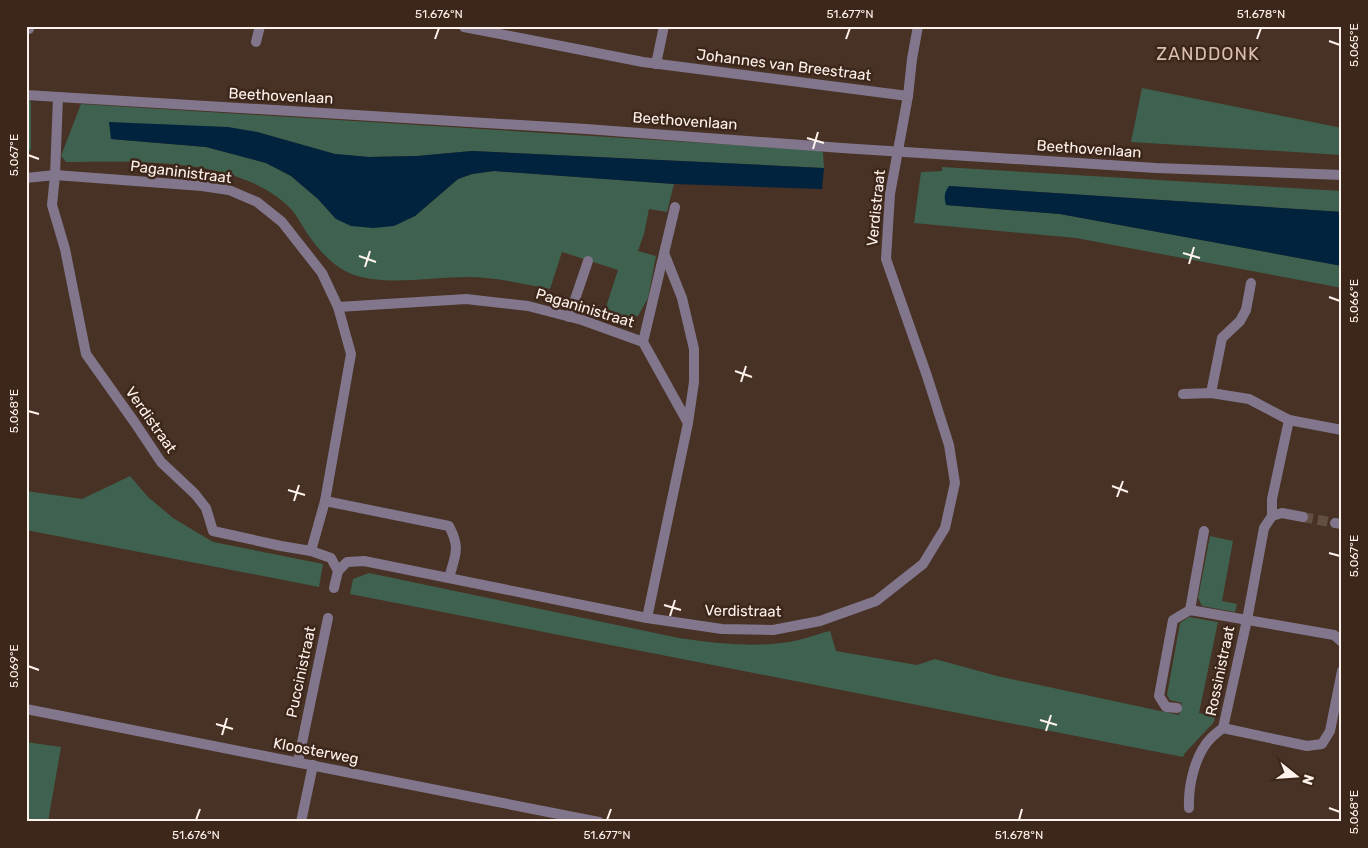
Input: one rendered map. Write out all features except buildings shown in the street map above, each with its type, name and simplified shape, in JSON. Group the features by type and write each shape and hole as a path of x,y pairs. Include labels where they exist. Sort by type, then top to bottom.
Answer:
{"street":[{"path":"256,42 260,26"},
{"path":"656,64 664,26"},
{"name":"Verdistraat","path":"58,98 52,205 66,250 86,354 161,462 195,494 206,508 213,531 311,551 331,558 338,572 347,562 364,560 647,618 722,629 773,630 820,621 876,601 923,564 945,528 955,483 949,444 886,259 890,194 908,96 918,26"},
{"name":"Johannes van Breestraat","path":"464,27 656,64 908,96"},
{"name":"Beethovenlaan","path":"26,95 596,130 1156,168 1342,175"},
{"name":"Paganinistraat","path":"26,178 55,175 202,186 229,190 257,202 282,222 322,273 338,307 351,354 325,501 311,551"},
{"name":"Paganinistraat","path":"642,342 675,207"},
{"path":"647,618 688,423 694,382 694,349 682,298 664,254"},
{"path":"569,317 588,261"},
{"path":"1210,394 1222,338 1240,321 1246,310 1251,283"},
{"name":"Paganinistraat","path":"338,307 466,299 528,306 569,317 642,342 688,423"},
{"path":"1183,394 1210,394 1250,399 1289,420 1342,430"},
{"name":"Rossinistraat","path":"1189,808 1188,797 1197,758 1210,739 1223,728 1247,620 1264,528 1272,516 1272,499 1289,420"},
{"path":"325,501 449,526 456,539 457,550 449,578"},
{"path":"1272,516 1282,513 1304,517"},
{"path":"1177,708 1166,707 1159,696 1173,620 1190,610 1204,531"},
{"path":"334,588 338,572"},
{"name":"Rossinistraat","path":"1190,610 1334,635 1342,642"},
{"name":"Puccinistraat","path":"298,762 328,618"},
{"name":"Rossinistraat","path":"1223,728 1307,746 1322,744 1330,731 1342,671"},
{"name":"Kloosterweg","path":"26,709 599,822"},
{"path":"301,822 313,765"}],"green space":[{"path":"1142,88 1342,128 1342,155 1131,142"},
{"path":"26,98 30,99 31,104 31,149 26,155"},
{"path":"81,104 818,150 823,152 824,168 472,151 417,156 369,157 335,154 257,132 111,139 206,147 266,163 291,176 318,199 336,219 415,216 458,179 472,174 494,171 674,184 667,212 649,209 638,251 656,256 648,298 638,316 616,318 606,307 618,270 562,252 550,289 477,277 410,280 367,278 347,272 335,264 318,248 297,216 287,205 265,189 239,178 212,170 182,165 66,162 61,156"},
{"path":"942,167 1342,191 1342,212 949,186 946,205 1060,214 1342,266 1342,288 1076,238 914,223 921,172 942,171"},
{"path":"130,476 148,497 173,518 213,542 323,564 319,587 26,530 26,491 82,499"},
{"path":"1210,536 1233,541 1222,601 1237,604 1235,612 1202,606 1198,598"},
{"path":"369,573 679,638 730,644 768,644 793,641 830,631 836,651 917,665 935,659 997,676 1179,715 1182,703 1170,700 1167,695 1180,623 1189,617 1218,622 1199,713 1215,716 1214,722 1183,757 350,594 353,579"},
{"path":"26,742 61,747 48,822 26,822"}],"water":[{"path":"109,122 228,127 257,132 335,154 369,157 417,156 472,151 824,168 822,189 674,184 494,171 472,174 458,179 415,216 394,226 373,228 351,226 336,219 318,199 291,176 266,163 206,147 111,139"},
{"path":"949,186 1342,212 1342,266 1060,214 946,205 945,195"}],"tunnel":[{"path":"1303,517 1335,523"}],"district":[{"name":"ZANDDONK","path":"1208,54"}]}
